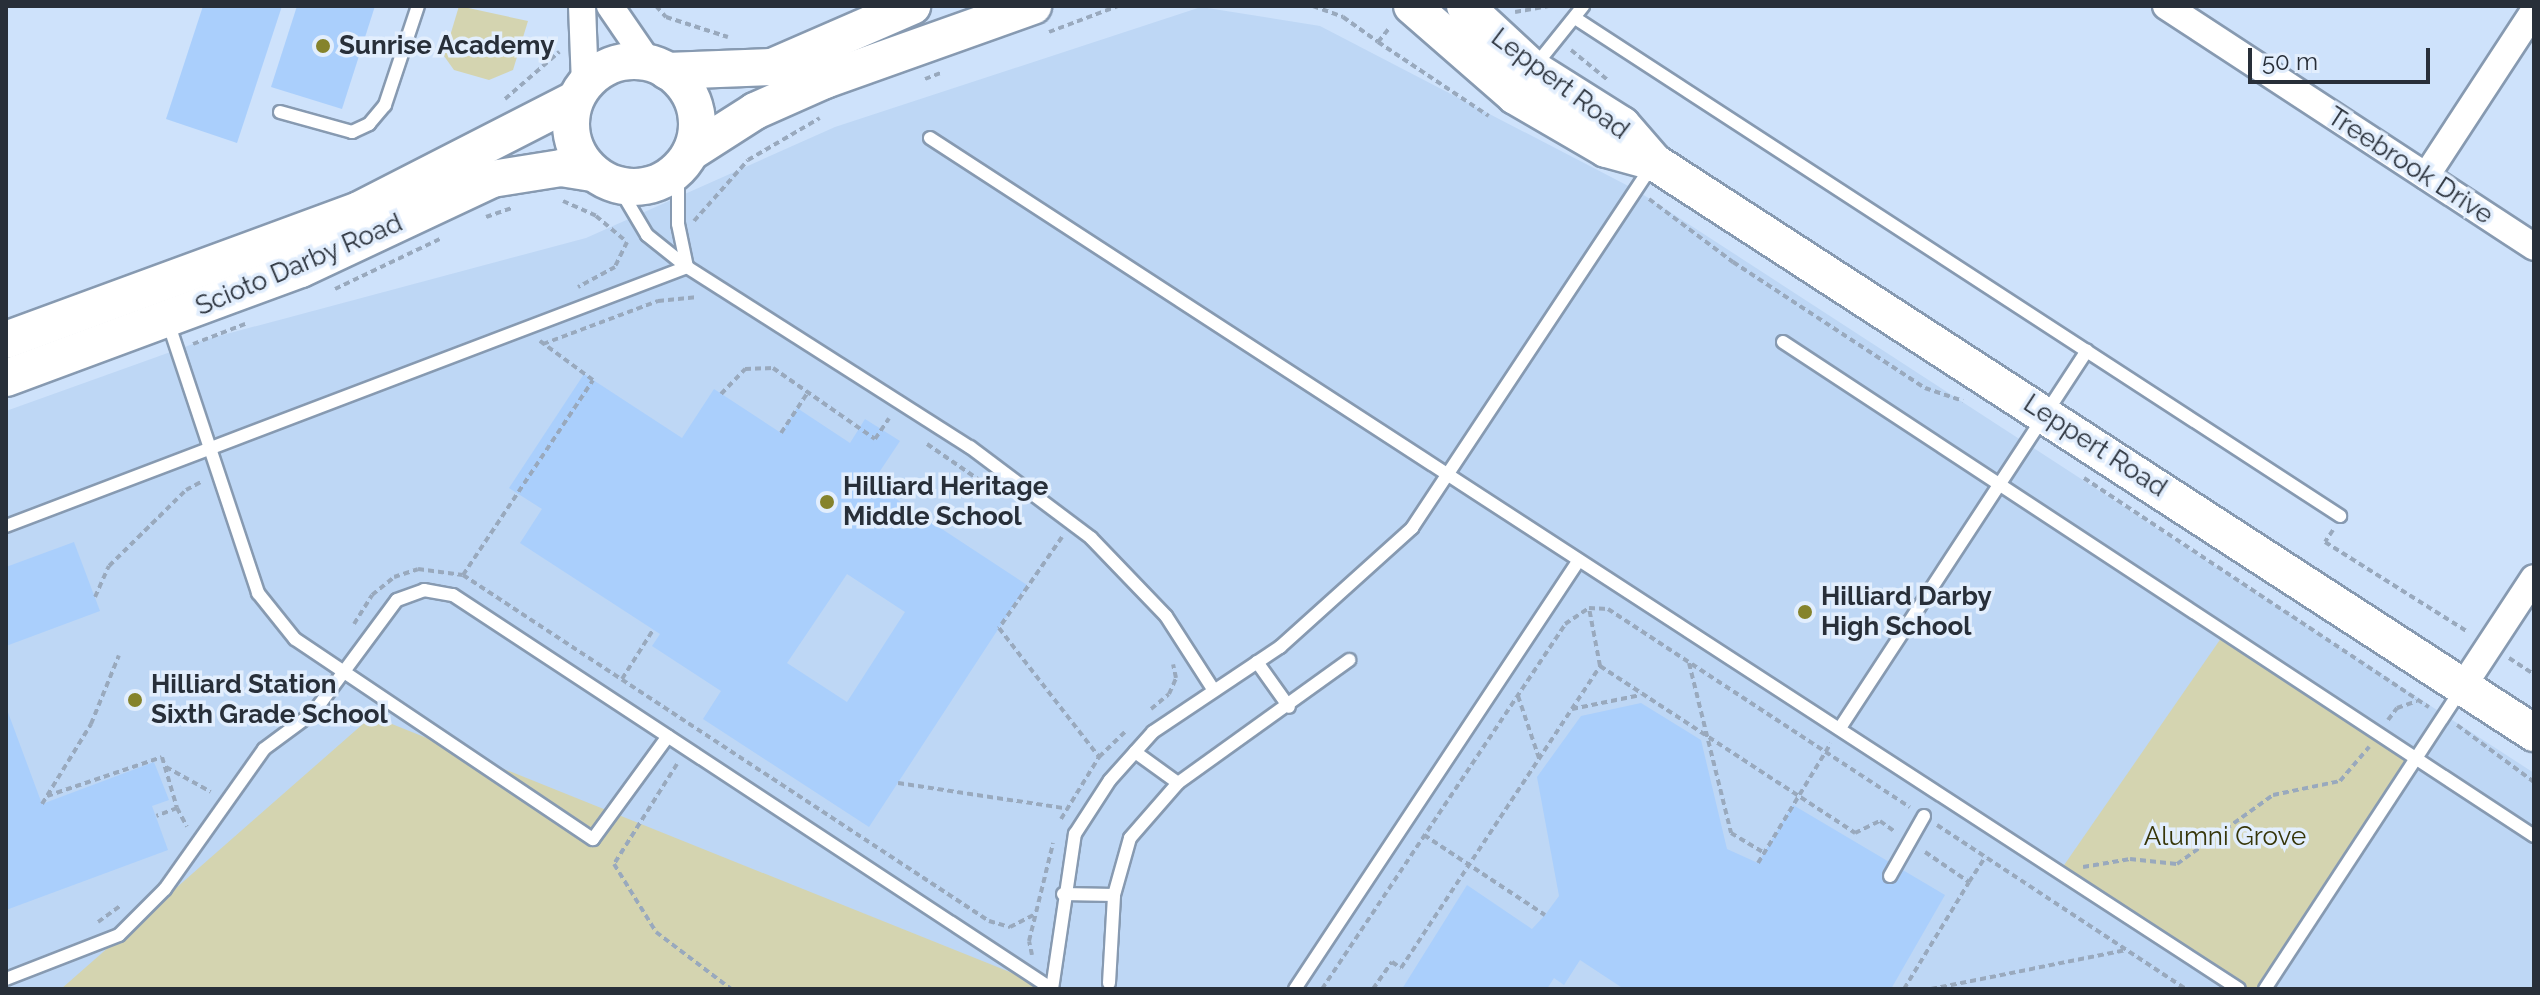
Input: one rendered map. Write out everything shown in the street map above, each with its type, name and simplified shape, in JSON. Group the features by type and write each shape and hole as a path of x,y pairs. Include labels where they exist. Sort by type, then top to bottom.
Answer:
{"main road":[{"path":"912,6 772,67 658,67 620,62 580,92 572,143 606,180 660,182 684,161 755,111 825,80 1039,20"},
{"name":"Leppert Road","path":"1465,6 1533,69 1622,125 1645,176"},
{"name":"Leppert Road","path":"1405,12 1515,96 2044,413 2454,701 2534,733"},
{"path":"658,67 689,93 696,112 684,161"},
{"name":"Scioto Darby Road","path":"6,378 164,312 580,92"},
{"name":"Scioto Darby Road","path":"6,340 164,312 301,269 492,179 561,168 606,180"}],"street":[{"path":"580,92 582,6"},
{"path":"610,6 658,67"},
{"name":"Treebrook Drive","path":"2166,6 2534,247"},
{"path":"2426,176 2534,11"},
{"path":"2454,701 2534,578"}],"lane":[{"path":"280,112 352,132 369,124 385,105 418,6"},
{"path":"1533,69 1579,12 2340,516"},
{"path":"930,138 1445,476 1840,728 2239,989"},
{"path":"684,161 678,224 687,267"},
{"path":"6,979 119,935 165,889 264,749 314,712 397,600 424,590 453,595 1052,989 1063,894 1075,834 1135,752 1213,689 1257,662 1365,576 1412,528 1645,176"},
{"path":"606,180 647,235 687,267 862,375 1061,513 1166,616 1213,689"},
{"path":"6,526 536,328 687,267"},
{"path":"164,312 258,593 295,639 593,839 668,736"},
{"path":"1783,342 2001,479 2534,836"},
{"path":"1840,728 2087,351"},
{"path":"1295,989 1579,560"},
{"path":"1109,983 1114,895 1130,838 1178,783 1289,707 1349,660"},
{"path":"1257,662 1289,707"},
{"path":"2265,989 2454,701"},
{"path":"1135,752 1178,783"},
{"path":"1890,876 1924,816"},
{"path":"1063,894 1114,895"}],"path":[{"path":"656,6 666,17 736,39"},
{"path":"1039,20 1118,6"},
{"path":"1313,6 1343,17 1498,122"},
{"path":"1508,6 1514,13 1548,6"},
{"path":"1378,42 1405,12"},
{"path":"500,102 559,52"},
{"path":"919,80 946,71"},
{"path":"678,224 701,219 709,199 748,160 827,114"},
{"path":"1645,176 1733,262 1925,388 1967,402"},
{"path":"554,201 596,216 627,242"},
{"path":"482,219 520,205"},
{"path":"331,290 455,232"},
{"path":"565,294 615,267 627,242 647,235"},
{"path":"527,349 658,301 686,295 712,300"},
{"path":"164,312 260,318"},
{"path":"536,328 542,344"},
{"path":"721,394 745,369 773,368 875,439 889,418"},
{"path":"781,433 808,392"},
{"path":"876,410 902,427"},
{"path":"915,436 991,488"},
{"path":"2078,473 2098,494 2417,701"},
{"path":"95,597 109,566 186,490 217,474"},
{"path":"2340,516 2325,542 2534,674"},
{"path":"1050,529 1072,547"},
{"path":"1062,537 999,628 1099,757"},
{"path":"463,575 700,728 989,921 1010,927 1038,912"},
{"path":"1373,989 1392,962 1401,968 1600,666 1589,608"},
{"path":"1322,989 1572,614 1589,608 1608,609 2186,989"},
{"path":"622,679 653,630"},
{"path":"1142,717 1176,678 1170,649"},
{"path":"42,804 91,724 119,655"},
{"path":"1688,661 1731,833 1764,853"},
{"path":"1600,666 1855,833 1880,821 1969,882"},
{"path":"1571,709 1644,694"},
{"path":"1518,695 1539,758"},
{"path":"2060,871 2130,859 2177,864 2273,795 2340,781 2397,708 2417,701 2454,701 2534,782"},
{"path":"1035,978 1029,941 1064,808 1099,757 1131,727"},
{"path":"700,728 614,864 656,932 731,989"},
{"path":"1758,863 1840,728"},
{"path":"47,796 162,757 177,808 188,828 196,816"},
{"path":"165,766 211,793 204,805"},
{"path":"898,783 1064,808"},
{"path":"156,816 177,808"},
{"path":"1405,823 1545,915"},
{"path":"1904,989 1986,857"},
{"path":"1931,989 2126,950"}],"shaded area":[{"path":"1201,7 1320,26 1636,190 2534,773 2534,989 6,989 6,411 204,340 586,238 835,127"}],"green space":[{"path":"459,6 528,21 513,70 489,80 454,70 444,56"},
{"name":"Alumni Grove","path":"2226,631 2416,758 2265,989 2239,989 2060,871"},
{"path":"372,716 1052,989 61,989"}],"building":[{"path":"203,6 282,6 237,143 166,119"},
{"name":"Sunrise Academy","path":"297,6 375,6 342,109 271,87"},
{"name":"Hilliard Heritage Middle School","path":"584,374 682,438 714,389 781,433 797,408 850,443 865,419 900,441 872,483 1027,585 869,827 703,719 721,691 652,646 660,634 520,543 542,509 509,488","holes":["847,574 905,612 847,702 787,663"]},
{"name":"Hilliard Station Sixth Grade School","path":"74,542 100,611 6,646 6,567"},
{"path":"1641,703 1701,740 1727,849 1758,863 1793,805 1945,895 1891,989 1624,989 1580,960 1564,985 1554,978 1547,989 1402,989 1467,885 1532,929 1545,915 1559,896 1537,777 1581,716"},
{"name":"Hilliard Station Sixth Grade School","path":"6,707 42,804 154,762 169,800 152,806 168,850 6,910"}],"place":[{"name":"Sunrise Academy","path":"323,46"},
{"name":"Hilliard Heritage Middle School","path":"827,502"},
{"name":"Hilliard Darby High School","path":"1805,612"},
{"name":"Hilliard Station Sixth Grade School","path":"135,700"}]}
